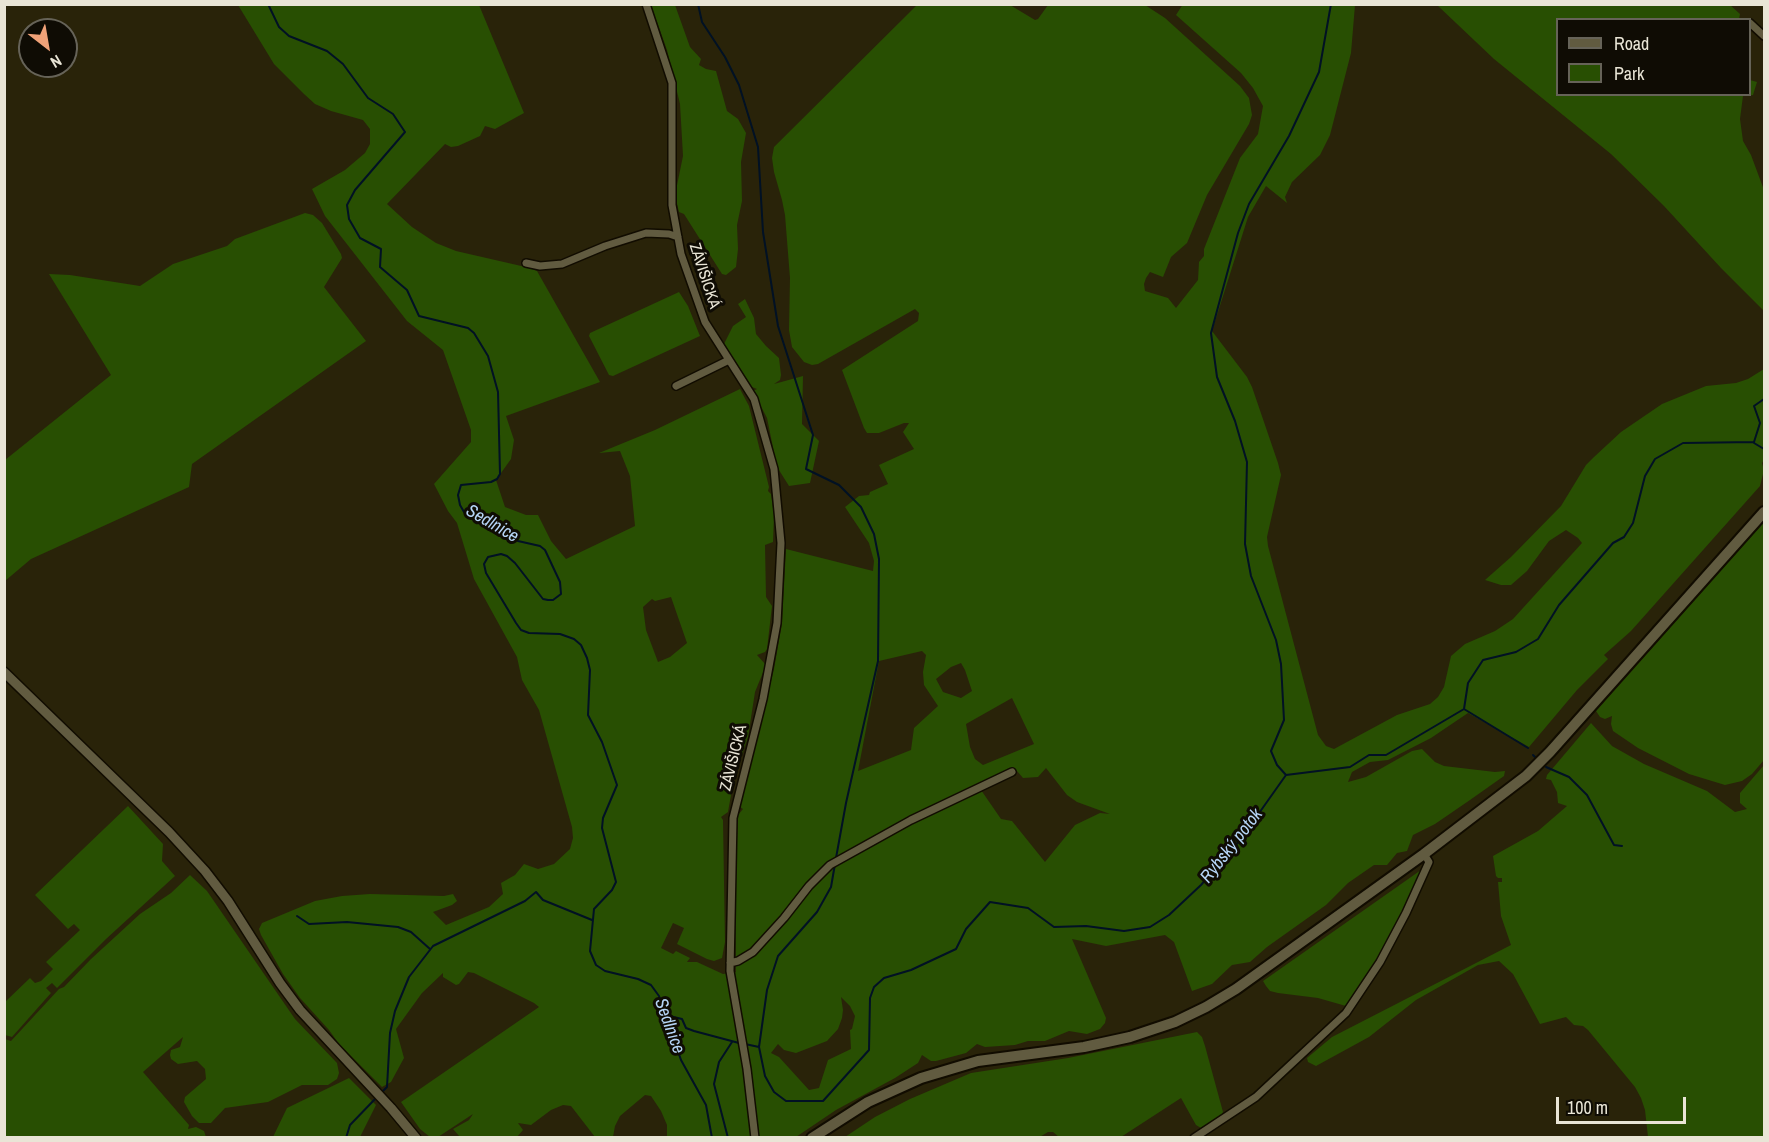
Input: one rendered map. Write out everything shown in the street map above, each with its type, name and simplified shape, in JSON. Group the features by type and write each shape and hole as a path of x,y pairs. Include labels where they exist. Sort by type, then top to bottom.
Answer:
{"main road":[{"path":"812,1137 878,1096 944,1070 989,1059 1119,1040 1185,1017 1245,983 1424,854 1508,791 1538,764 1764,512"}],"street":[{"name":"ZÁVIŠICKÁ","path":"646,4 672,83 672,205 681,254 705,322 754,399 774,469 781,543 777,623 763,699 733,818 730,963 755,1137"},
{"path":"1751,25 1764,36"},
{"name":"ZÁVIŠICKÁ","path":"526,263 540,266 562,264 605,246 646,233 669,234 678,237"},
{"path":"676,386 729,360"},
{"path":"4,672 169,832 201,867 224,895 300,1010 392,1108 416,1137"},
{"path":"730,963 753,952 809,886 830,865 911,820 1012,772"},
{"path":"1194,1137 1256,1097 1346,1013 1380,962 1402,922 1430,862 1424,854"}],"green space":[{"path":"1183,4 1355,5 1351,53 1330,135 1320,155 1292,182 1285,197 1287,203 1266,186 1248,217 1212,331 1252,387 1278,463 1281,475 1267,537 1268,546 1318,735 1326,746 1334,749 1397,715 1430,704 1438,697 1444,687 1451,656 1465,644 1495,631 1513,619 1582,543 1566,530 1549,541 1527,571 1511,585 1501,585 1485,580 1561,506 1586,465 1594,457 1621,432 1662,404 1706,386 1736,383 1748,379 1764,369 1764,460 1762,463 1764,470 1760,486 1631,631 1604,655 1608,659 1577,690 1529,747 1468,713 1431,738 1388,760 1370,762 1352,772 1348,782 1366,777 1412,751 1422,749 1435,762 1444,766 1495,772 1505,771 1504,776 1470,800 1435,824 1413,835 1407,851 1397,853 1387,865 1374,865 1348,883 1326,905 1267,947 1250,962 1232,965 1212,984 1192,991 1174,942 1165,935 1106,946 1072,939 1106,1018 1100,1029 1087,1034 1069,1031 1045,1041 1028,1041 1015,1045 985,1047 977,1044 966,1053 936,1061 931,1061 922,1055 918,1063 895,1078 836,1110 796,1137 667,1137 667,1125 661,1111 651,1096 645,1095 620,1116 613,1137 595,1137 571,1106 563,1105 551,1110 531,1125 518,1123 523,1130 517,1137 460,1137 453,1129 469,1120 473,1114 438,1137 430,1137 420,1129 401,1102 539,1007 474,973 468,972 456,985 443,977 443,973 422,993 396,1029 404,1058 391,1082 382,1087 339,1044 300,998 283,974 259,929 262,923 315,901 370,894 444,896 453,894 457,901 433,912 446,925 489,907 503,894 501,883 515,875 524,864 538,869 554,864 570,849 573,838 572,827 539,710 522,680 517,657 474,579 457,523 434,484 471,442 471,430 443,350 407,321 325,216 312,189 345,170 365,153 370,144 370,129 363,120 315,104 304,94 274,64 238,5 479,5 524,113 495,129 485,126 480,136 458,146 451,147 445,144 387,204 412,227 436,243 456,251 537,271 600,382 506,416 514,440 511,459 496,480 505,507 526,515 538,515 551,541 566,559 635,526 630,476 620,451 599,453 655,430 740,389 749,406 774,515 773,542 765,545 766,597 772,606 767,649 757,655 766,665 755,692 748,737 734,778 728,812 721,817 723,820 725,942 722,958 714,961 707,959 677,944 684,928 673,923 661,948 673,954 676,951 690,958 687,962 697,962 723,974 736,972 735,890 738,815 743,809 740,807 774,669 782,623 786,549 873,571 874,561 869,543 845,507 859,496 869,495 870,492 888,484 879,465 914,449 903,432 909,423 879,433 867,433 842,370 918,321 919,313 915,309 818,364 812,365 804,362 792,347 789,330 790,278 785,215 774,172 772,158 774,147 917,5 1010,5 1035,20 1048,5 1145,5 1165,18 1240,86 1249,98 1252,115 1207,195 1187,243 1171,257 1163,277 1150,272 1146,278 1145,291 1168,298 1176,308 1198,280 1199,262 1204,256 1204,249 1240,158 1258,134 1263,106 1241,73 1176,15","holes":["671,597 687,643 670,657 658,662 646,630 643,607 652,599 655,601","922,651 926,655 923,672 924,685 938,706 914,728 911,750 858,771 879,661","961,663 972,691 961,698 943,692 936,679 951,667","1012,698 1034,744 983,765 975,759 970,747 966,724","1046,768 1067,795 1077,802 1110,814 1100,813 1075,825 1045,862 1012,821 1001,819 981,790 845,860 847,853 890,829 997,777 1017,771 1023,778 1038,777","841,997 850,1006 855,1016 850,1030 851,1049 828,1060 819,1088 809,1090 779,1057 771,1053 778,1044 784,1050 796,1053 827,1041 838,1029 842,1018"]},
{"path":"1729,4 1740,14 1739,18 1556,18 1556,96 1743,96 1740,119 1743,141 1751,155 1764,190 1764,311 1611,154 1494,59 1437,5"},
{"path":"651,5 675,5 690,47 701,59 699,65 716,71 727,111 738,119 746,133 741,162 742,201 737,225 736,267 726,275 722,274 684,214 679,212 675,195 683,156 680,104 667,50"},
{"path":"1751,80 1757,82 1751,95"},
{"path":"305,213 313,215 322,223 341,254 342,258 324,287 366,341 192,464 189,487 31,559 5,581 5,460 111,375 49,274 140,286 173,264 227,246 235,239"},
{"path":"679,292 688,306 700,336 613,376 609,375 589,336 590,333"},
{"path":"745,299 754,318 756,334 779,358 781,375 780,380 774,384 803,376 802,424 819,441 810,483 789,486 777,467 767,418 753,391 757,389 752,387 724,344 733,326 746,317 738,304"},
{"path":"1764,522 1764,760 1752,774 1742,781 1725,785 1689,774 1638,748 1613,731 1612,716 1605,719 1600,717 1596,711"},
{"path":"1591,723 1612,746 1644,764 1707,791 1735,812 1747,809 1740,803 1740,793 1764,765 1764,1137 1648,1137 1645,1110 1635,1087 1588,1030 1583,1026 1574,1025 1566,1017 1540,1024 1513,974 1499,961 1478,965 1416,1000 1369,1037 1316,1066 1308,1062 1307,1058 1332,1037 1511,945 1501,916 1498,882 1502,882 1502,878 1496,876 1493,856 1538,831 1567,806 1558,803 1557,792 1551,780 1546,779 1547,775"},
{"path":"128,806 163,844 162,861 175,876 106,939 57,988 52,983 46,988 51,993 12,1037 5,1035 5,1002 30,978 35,983 41,981 53,969 46,962 80,930 74,924 68,929 35,895"},
{"path":"1421,870 1385,948 1351,1002 1346,1006 1318,998 1270,991 1266,986 1263,981"},
{"path":"190,875 207,891 295,1019 337,1063 339,1073 337,1079 328,1085 302,1085 268,1102 225,1108 211,1123 199,1123 184,1102 185,1097 206,1079 205,1069 197,1061 178,1064 171,1059 170,1055 171,1050 180,1047 183,1037 143,1072 189,1125 188,1129 196,1127 204,1131 206,1137 5,1137 5,1039 11,1041 59,989 64,987 91,959 140,914 171,893"},
{"path":"1197,1032 1202,1037 1205,1046 1223,1112 1221,1116 1201,1128 1196,1125 1181,1098 1121,1137 1059,1137 1053,1132 1048,1132 1038,1138 845,1137 875,1117 910,1099 971,1073 1068,1058"},
{"path":"349,1078 376,1105 360,1137 273,1137 287,1108"}],"waterway":[{"name":"Sedlnice","path":"268,4 279,27 289,36 327,51 343,64 368,98 393,114 405,132 355,190 347,205 349,219 360,238 381,249 380,267 407,290 419,316 468,328 474,333 488,356 498,392 500,474 491,482 461,485 458,495 460,505 464,512 470,515 495,522 518,541 540,546 545,550 560,582 561,594 553,600 543,599 507,556 501,554 488,557 484,564 486,573 521,630 529,633 560,634 574,639 581,645 587,658 590,670 588,715 602,742 617,785 603,818 602,828 616,882 612,890 594,909 590,951 596,965 605,971 638,979 651,985 659,996 681,1060 706,1105 712,1138"},
{"path":"698,4 702,22 725,57 739,85 758,147 763,232 778,326 813,435 806,469 839,485 861,507 874,534 879,559 878,661 836,858"},
{"path":"1286,775 1277,765 1271,751 1284,720 1281,664 1276,640 1251,576 1245,544 1247,462 1235,421 1217,377 1211,333 1238,233 1249,204 1289,136 1319,72 1331,4"},
{"name":"Rybský potok","path":"745,1044 759,1047 765,1076 774,1092 786,1101 823,1101 869,1050 870,998 874,987 884,978 911,970 956,949 966,929 990,902 1028,908 1054,927 1086,926 1124,931 1150,927 1169,915 1201,885 1240,840 1286,775 1350,767 1369,755 1386,755 1464,709 1468,683 1483,660 1516,652 1538,639 1559,605 1613,543 1624,537 1633,523 1645,476 1655,459 1683,443 1754,442 1760,423 1754,406 1764,399"},
{"path":"1754,443 1764,449"},
{"path":"1464,709 1528,748"},
{"path":"1546,767 1569,777 1587,795 1614,845 1622,846"},
{"path":"759,1047 767,990 778,956 817,912 831,887 835,864"},
{"path":"380,1094 387,1087 390,1033 395,1011 409,977 433,946 525,901 536,892 543,900 592,920"},
{"path":"297,916 309,924 347,922 398,927 411,932 430,949"},
{"name":"Rybský potok","path":"665,1015 682,1019 686,1028 739,1043"},
{"path":"728,1138 714,1084 719,1062 732,1042"},
{"path":"346,1138 350,1125 376,1098"}]}
